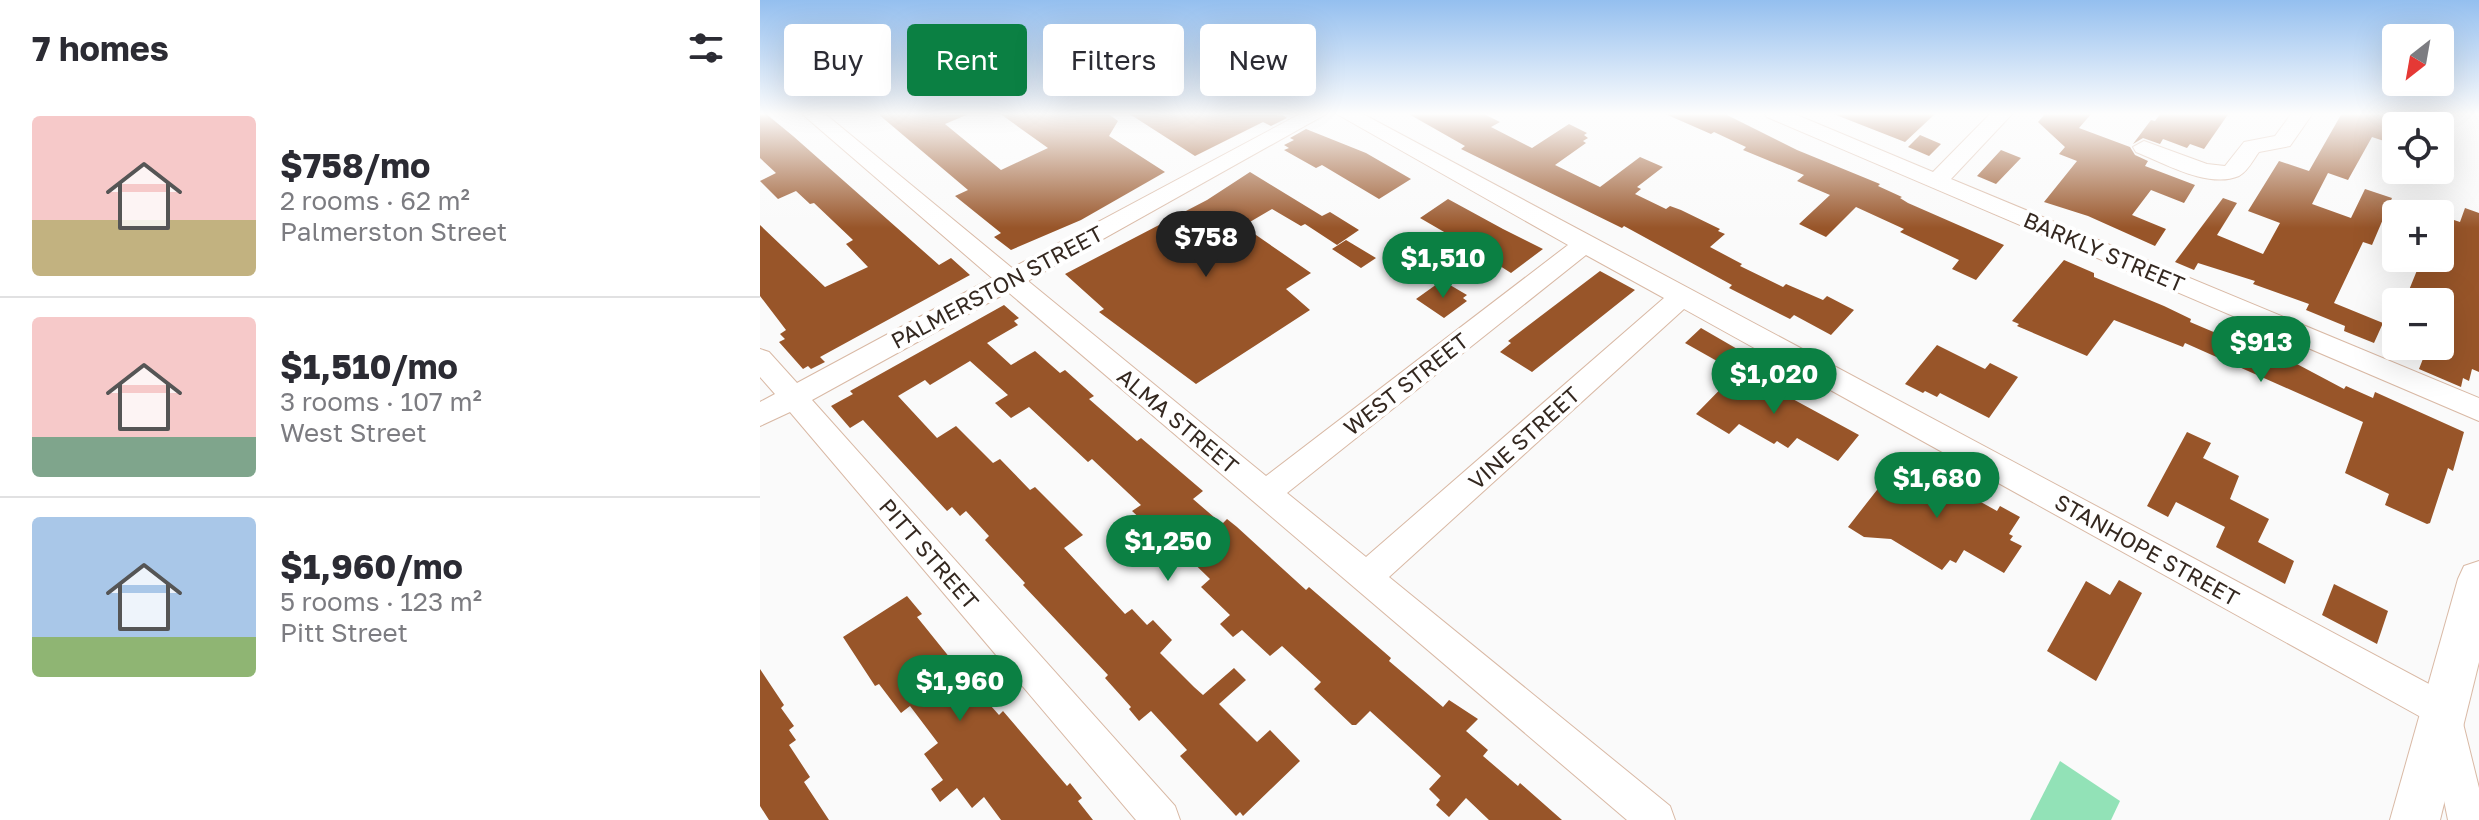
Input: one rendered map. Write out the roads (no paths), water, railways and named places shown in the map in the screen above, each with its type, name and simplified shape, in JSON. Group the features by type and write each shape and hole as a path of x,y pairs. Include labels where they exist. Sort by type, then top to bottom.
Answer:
{"main road":[{"path":"2415,820 2479,579"}],"street":[{"name":"ALMA STREET","path":"857,151 1656,820"},
{"name":"PALMERSTON STREET","path":"760,415 1248,151"},
{"name":"STANHOPE STREET","path":"1415,151 2444,711"},
{"name":"BARKLY STREET","path":"1865,151 2479,410"},
{"path":"1936,181 1965,151"},
{"path":"2156,151 2206,170 2225,173 2236,167 2249,151"},
{"name":"WEST STREET","path":"1264,494 1585,244"},
{"name":"VINE STREET","path":"1365,578 1682,297"},
{"name":"PITT STREET","path":"760,359 1161,820"},
{"path":"2444,711 2467,820"}]}
